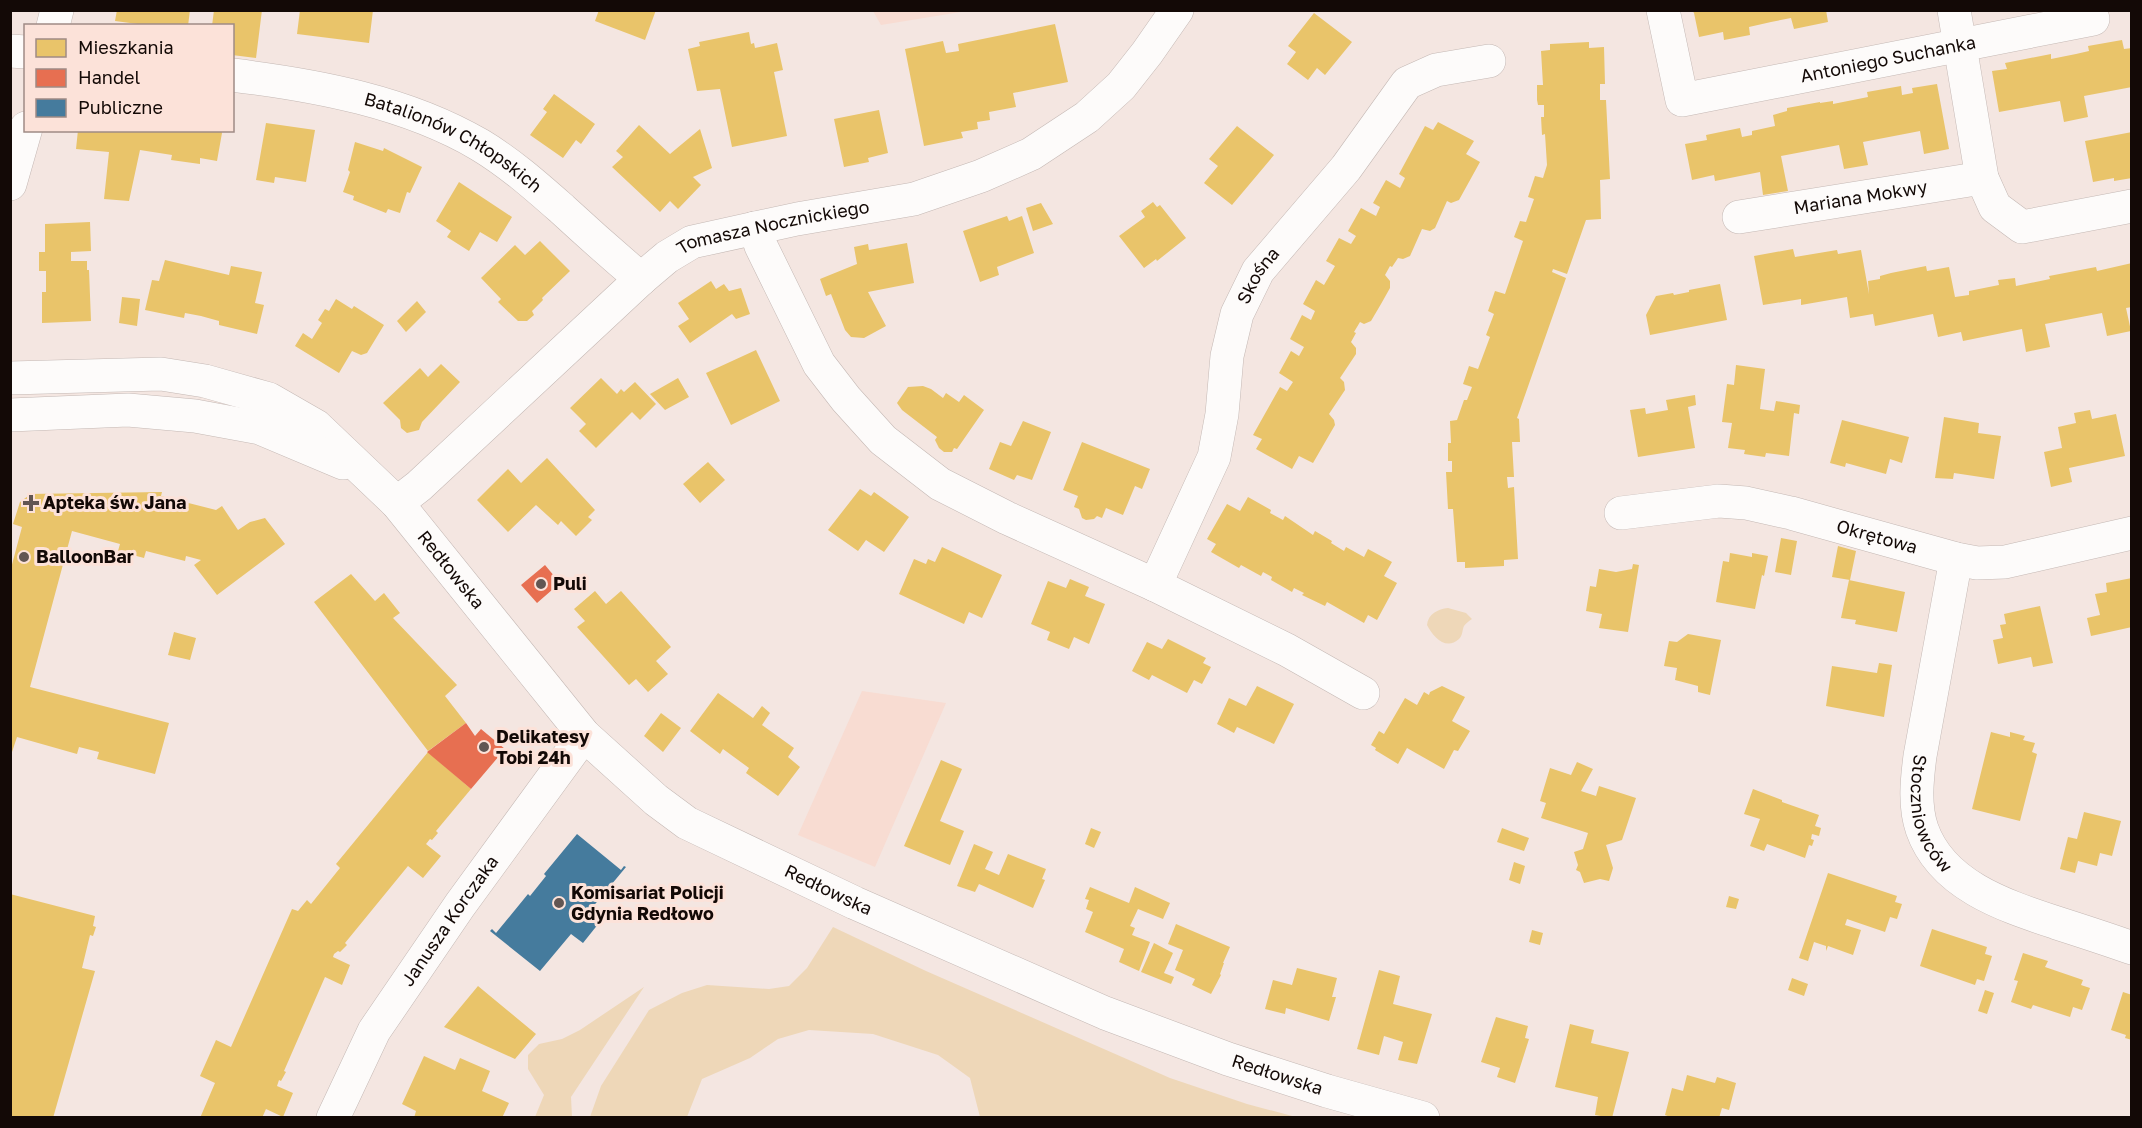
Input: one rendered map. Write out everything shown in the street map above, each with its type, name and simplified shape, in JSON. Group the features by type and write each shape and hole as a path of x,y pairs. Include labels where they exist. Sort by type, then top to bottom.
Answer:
{"street":[{"name":"Tomasza Nocznickiego","path":"397,503 419,486 640,279 667,257 692,242 914,198 981,176 1031,153 1087,117 1121,86 1177,10"},
{"name":"Antoniego Suchanka","path":"1663,10 1682,100 2093,19"},
{"path":"1954,10 1982,178 1995,207 2022,227 2132,206"},
{"name":"Skośna","path":"1155,585 1214,457 1222,414 1227,356 1237,314 1258,271 1346,168 1407,83 1436,70 1489,61"},
{"name":"Batalionów Chłopskich","path":"234,75 328,90 389,107 448,128 482,146 530,180 640,279"},
{"path":"10,184 25,132"},
{"name":"Mariana Mokwy","path":"1739,217 1982,178"},
{"path":"756,228 761,246 819,364 846,399 884,440 940,484 1287,650 1363,693"},
{"name":"Redłowska","path":"10,378 161,374 206,381 269,399 316,426 397,503 584,735 656,800 687,823 855,903 1105,1013 1228,1059 1327,1091 1423,1118"},
{"name":"Redłowska","path":"10,415 128,410 195,416 260,428 364,472"},
{"name":"Okrętowa","path":"1621,513 1719,501 1746,503 1977,563 2005,562 2132,532"},
{"name":"Stoczniowców","path":"1956,559 1920,756 1917,780 1918,810 1922,830 1936,854 1957,878 1981,894 2013,908 2132,948"},
{"name":"Janusza Korczaka","path":"333,1118 374,1031 460,905 584,735"}],"shaded area":[{"path":"873,11 967,11 881,25"},
{"path":"1448,608 1466,613 1472,619 1464,626 1459,639 1449,644 1436,638 1427,625 1434,613"},
{"path":"862,691 946,703 875,867 798,835"},
{"path":"833,927 926,971 1170,1078 1247,1104 1296,1117 980,1117 970,1078 938,1055 873,1034 809,1030 778,1039 750,1058 702,1079 687,1117 590,1117 601,1086 649,1010 682,993 707,985 769,989 789,986 807,968"},
{"path":"644,987 571,1097 572,1117 535,1117 544,1095 528,1069 528,1055 539,1044 562,1039 580,1030"}],"building: Mieszkania":[{"path":"117,10 190,10 188,24 138,24 115,21"},
{"path":"214,10 262,10 256,58 234,55 234,24 212,24"},
{"path":"300,10 373,10 369,43 297,34"},
{"path":"599,10 656,10 645,40 595,21"},
{"path":"1692,10 1826,10 1828,22 1794,29 1791,18 1749,27 1750,35 1724,40 1723,32 1699,37"},
{"path":"1314,13 1352,42 1325,75 1317,68 1308,80 1287,64 1296,52 1288,46"},
{"path":"1055,24 1068,82 1013,93 1016,107 989,112 990,120 977,122 978,129 961,132 963,138 924,146 905,49 943,41 946,53 959,51 958,44"},
{"path":"749,32 751,44 754,43 755,48 777,43 783,70 774,72 787,136 732,147 720,89 697,91 688,49 700,46 699,42"},
{"path":"2122,40 2124,49 2132,48 2132,87 2084,96 2088,117 2064,122 2060,101 1999,112 1992,71 2007,69 2005,63 2051,54 2051,59 2089,51 2088,46"},
{"path":"1589,42 1589,48 1604,47 1605,84 1600,84 1600,100 1606,100 1610,179 1600,180 1601,219 1586,220 1567,274 1553,269 1552,272 1566,278 1517,418 1519,419 1520,442 1512,442 1514,477 1507,477 1508,488 1514,487 1518,559 1504,560 1504,566 1465,568 1465,562 1457,562 1453,509 1448,509 1446,472 1452,472 1452,461 1448,461 1448,443 1451,443 1450,421 1457,420 1464,400 1467,400 1472,387 1463,384 1469,366 1478,369 1490,337 1486,335 1494,314 1488,311 1495,291 1505,294 1523,241 1514,237 1520,221 1526,222 1534,199 1528,197 1535,176 1543,178 1547,165 1545,134 1542,135 1541,117 1544,117 1544,105 1538,105 1537,100 1537,85 1543,85 1541,51 1550,50 1550,44"},
{"path":"1937,84 1949,149 1924,154 1920,131 1863,142 1868,165 1844,169 1839,145 1781,156 1788,191 1763,195 1760,172 1715,181 1714,175 1692,180 1685,144 1707,140 1706,135 1740,128 1742,137 1752,135 1752,131 1775,126 1773,115 1787,111 1787,108 1820,102 1833,101 1833,104 1868,97 1867,92 1901,86 1902,95 1913,93 1912,88"},
{"path":"554,94 595,124 581,144 576,140 563,158 530,135 547,112 543,109"},
{"path":"879,110 888,153 868,158 869,162 844,167 834,119"},
{"path":"1438,122 1474,141 1466,154 1480,162 1459,200 1451,203 1447,201 1435,228 1430,231 1422,229 1410,256 1403,259 1398,258 1392,267 1390,266 1385,275 1390,281 1390,288 1371,321 1364,324 1360,322 1354,332 1356,333 1351,342 1356,348 1356,354 1340,378 1344,382 1345,390 1329,414 1335,425 1313,463 1299,456 1292,469 1256,449 1262,439 1253,435 1280,387 1287,391 1293,382 1279,373 1291,351 1299,356 1304,347 1290,339 1302,315 1311,320 1315,311 1303,304 1316,280 1324,285 1335,266 1326,261 1339,238 1351,244 1356,236 1348,231 1361,208 1376,216 1380,207 1373,203 1386,180 1400,188 1405,178 1399,174 1425,126 1433,130"},
{"path":"266,123 315,130 306,182 275,177 274,183 256,180"},
{"path":"639,125 670,154 700,129 712,168 693,177 701,185 678,209 670,201 660,212 612,167 623,157 616,151"},
{"path":"1237,126 1274,155 1232,205 1204,183 1218,166 1209,159"},
{"path":"78,132 222,133 217,161 200,158 200,164 171,160 172,155 140,150 129,201 104,199 109,152 76,149"},
{"path":"2132,132 2132,178 2114,181 2114,178 2093,182 2085,141"},
{"path":"355,142 383,151 384,148 422,167 410,193 407,192 400,213 388,209 386,213 353,200 354,196 343,192 350,172 348,170"},
{"path":"459,182 512,217 497,242 480,232 469,251 447,237 451,231 436,221"},
{"path":"1153,202 1157,207 1160,205 1186,238 1157,261 1156,259 1144,268 1119,236 1145,217 1141,211"},
{"path":"1041,203 1053,224 1033,231 1026,208"},
{"path":"1007,216 1009,221 1022,216 1034,253 997,267 999,275 980,282 963,231"},
{"path":"90,222 91,251 71,252 71,261 87,261 91,321 42,323 42,292 46,292 46,271 39,271 39,252 45,252 45,224"},
{"path":"540,241 570,271 542,298 543,300 532,311 534,315 527,321 518,321 498,302 501,299 481,278 515,245 525,255"},
{"path":"907,243 914,283 868,292 886,326 864,338 851,337 845,330 831,294 826,296 820,279 857,264 854,247 868,244 869,250"},
{"path":"1793,249 1795,257 1837,250 1838,254 1861,250 1869,294 1868,281 1880,279 1880,276 1891,273 1926,266 1927,271 1949,267 1955,297 1969,295 1969,291 1999,285 1998,280 2015,278 2016,286 2050,279 2049,276 2096,267 2097,271 2132,263 2132,307 2126,308 2131,331 2107,336 2102,313 2045,324 2050,347 2026,352 2022,329 1963,341 1961,332 1938,337 1933,314 1875,326 1873,314 1850,318 1847,297 1801,305 1801,299 1763,305 1754,256"},
{"path":"165,260 229,275 231,266 262,272 255,303 264,305 257,334 219,325 219,321 201,316 185,313 184,318 145,310 152,280 159,281"},
{"path":"711,281 716,289 724,284 729,291 741,288 750,314 736,319 732,314 690,343 678,326 689,319 678,303"},
{"path":"1720,284 1727,320 1650,335 1646,315 1656,296 1673,293 1674,295"},
{"path":"122,297 140,299 137,326 119,323"},
{"path":"336,299 352,309 354,306 384,325 367,353 361,355 352,351 339,373 295,346 303,333 312,339 322,323 318,320 325,309 329,311"},
{"path":"417,301 426,312 406,332 397,321"},
{"path":"756,350 780,401 731,425 706,373"},
{"path":"441,364 460,382 422,422 419,430 407,433 401,428 400,420 383,403 420,368 428,377"},
{"path":"1736,365 1765,369 1760,409 1774,411 1776,401 1800,405 1799,414 1794,413 1789,456 1766,453 1765,457 1744,454 1745,450 1728,448 1732,423 1722,422 1727,384 1734,385"},
{"path":"601,378 617,394 621,389 624,392 635,382 656,404 640,420 632,412 596,448 579,431 586,424 570,408"},
{"path":"678,378 689,397 665,410 650,394"},
{"path":"923,386 943,398 946,393 959,402 964,395 984,410 957,449 954,448 952,452 944,452 939,448 935,440 937,437 902,410 897,403 908,387"},
{"path":"1695,395 1696,405 1688,407 1695,448 1638,457 1630,410 1645,408 1646,414 1668,410 1666,400"},
{"path":"2090,410 2092,419 2116,414 2125,456 2069,468 2072,482 2051,487 2044,452 2062,448 2058,427 2076,423 2074,413"},
{"path":"1944,417 1979,423 1978,433 2001,436 1994,479 1954,473 1953,479 1935,478"},
{"path":"1842,420 1909,437 1902,463 1890,459 1886,474 1846,463 1845,467 1830,463"},
{"path":"1023,421 1051,432 1032,480 1017,475 1014,480 989,469 1000,442 1011,446"},
{"path":"1082,442 1150,469 1142,489 1135,486 1123,515 1106,508 1102,518 1097,516 1086,520 1082,518 1079,509 1074,507 1078,496 1063,490"},
{"path":"547,458 595,510 588,517 592,520 576,536 561,521 558,525 536,505 508,532 477,500 508,469 521,483"},
{"path":"708,462 725,480 700,503 683,484"},
{"path":"860,489 871,496 874,492 909,517 884,552 866,540 858,551 828,530"},
{"path":"162,492 161,496 216,510 222,506 238,530 250,522 265,518 285,544 217,595 194,565 201,560 186,556 185,561 146,551 144,558 118,551 120,544 72,531 30,687 169,723 155,774 97,759 99,752 79,747 77,754 17,737 10,758 10,572 22,527 13,524 20,502 28,494"},
{"path":"1248,497 1283,520 1285,516 1313,535 1315,531 1344,551 1346,547 1364,557 1368,549 1392,562 1384,576 1397,583 1377,620 1368,615 1364,623 1327,602 1325,606 1302,595 1304,593 1294,588 1292,592 1271,580 1272,577 1263,572 1261,576 1241,565 1239,568 1211,552 1216,544 1207,539 1227,504 1240,511"},
{"path":"1781,538 1797,541 1791,575 1775,572"},
{"path":"1838,546 1856,551 1850,580 1832,577"},
{"path":"942,547 1002,575 982,618 969,612 964,624 899,594 914,559 926,564 928,559 935,562"},
{"path":"1730,553 1752,557 1752,553 1768,556 1755,609 1716,602 1723,561 1729,562"},
{"path":"1633,564 1639,565 1628,632 1599,628 1602,614 1586,611 1590,586 1596,587 1599,569 1616,572 1632,569"},
{"path":"351,574 375,601 384,593 400,613 393,618 457,685 445,696 466,723 428,751 314,602"},
{"path":"2132,578 2132,627 2091,636 2087,618 2100,615 2095,594 2107,592 2106,583"},
{"path":"1070,579 1089,587 1085,596 1105,604 1089,644 1074,637 1069,649 1047,640 1050,632 1031,624 1048,581 1066,588"},
{"path":"1849,580 1905,592 1897,632 1855,624 1856,620 1841,618"},
{"path":"595,591 606,604 621,591 671,647 656,661 668,674 648,692 636,679 629,685 577,627 585,621 574,609"},
{"path":"2040,606 2053,663 2033,667 2031,657 1998,664 1993,640 2003,638 2000,625 2006,624 2004,614"},
{"path":"174,632 196,638 190,660 168,655"},
{"path":"1688,634 1721,640 1710,695 1698,692 1698,686 1675,680 1677,668 1664,666 1669,641 1677,642"},
{"path":"1168,639 1206,658 1203,663 1211,667 1202,684 1194,680 1187,693 1152,675 1149,680 1132,671 1147,642 1162,649"},
{"path":"1879,663 1892,665 1884,717 1826,706 1832,666 1877,673"},
{"path":"1257,686 1294,704 1274,744 1237,727 1234,733 1217,724 1229,698 1246,706"},
{"path":"1442,686 1465,697 1452,721 1470,731 1458,751 1454,750 1444,769 1407,748 1398,764 1375,750 1376,748 1371,745 1379,731 1384,734 1405,698 1417,705 1424,692 1429,695 1430,692"},
{"path":"718,693 753,718 762,706 770,713 762,725 794,748 788,757 800,767 778,796 746,773 749,768 723,749 720,754 690,731"},
{"path":"661,713 681,728 663,752 644,736"},
{"path":"1991,732 2010,737 2010,732 2025,736 2023,740 2035,743 2032,752 2037,754 2020,821 1972,809"},
{"path":"428,752 471,789 436,831 438,833 426,844 441,856 423,878 408,866 345,943 347,945 334,954 333,957 350,965 342,985 325,977 284,1071 286,1072 281,1081 279,1080 277,1086 293,1093 283,1117 266,1109 262,1118 200,1118 215,1083 200,1076 216,1040 231,1047 292,909 298,911 307,900 311,904 340,868 336,864"},
{"path":"941,760 962,769 940,821 964,831 950,865 904,846"},
{"path":"1577,762 1593,769 1581,791 1596,796 1599,786 1636,798 1622,840 1606,845 1613,868 1609,881 1600,879 1584,883 1580,872 1576,870 1578,865 1574,852 1583,849 1588,833 1541,818 1546,803 1540,801 1550,768 1571,775"},
{"path":"1753,789 1819,815 1815,826 1821,828 1819,836 1812,834 1811,839 1814,840 1812,846 1809,845 1805,858 1767,844 1764,851 1750,846 1760,819 1744,814"},
{"path":"2084,812 2121,821 2112,856 2100,853 2097,866 2078,861 2075,873 2060,869 2068,837 2077,839"},
{"path":"1091,828 1101,832 1094,848 1085,844"},
{"path":"1502,828 1529,838 1524,851 1497,842"},
{"path":"974,844 993,852 985,869 999,875 1008,854 1046,869 1042,879 1045,880 1033,908 979,884 975,892 957,886"},
{"path":"1514,862 1525,866 1520,884 1509,880"},
{"path":"1828,873 1897,896 1895,902 1902,904 1897,919 1890,917 1885,932 1847,919 1845,925 1861,930 1853,955 1828,946 1826,951 1826,946 1814,942 1808,961 1799,958"},
{"path":"1090,887 1129,903 1135,887 1170,903 1163,919 1138,909 1130,926 1135,928 1132,935 1150,942 1139,971 1119,962 1124,949 1085,932 1093,912 1086,909 1089,900 1085,899"},
{"path":"10,894 95,916 93,926 96,927 93,936 90,935 82,968 95,971 53,1118 10,1118"},
{"path":"1729,896 1739,899 1736,909 1726,907"},
{"path":"1176,924 1230,947 1221,975 1211,994 1192,985 1195,979 1175,970 1183,950 1168,944"},
{"path":"1932,929 1987,947 1985,954 1992,956 1984,981 1977,979 1975,985 1920,966"},
{"path":"1532,930 1543,933 1540,945 1529,942"},
{"path":"1154,943 1173,953 1164,973 1174,977 1171,984 1141,972"},
{"path":"2023,953 2048,961 2045,967 2083,980 2081,985 2090,988 2082,1010 2073,1007 2070,1017 2033,1005 2031,1009 2011,1002 2018,981 2014,980"},
{"path":"1297,968 1337,978 1332,997 1336,997 1329,1021 1286,1008 1285,1014 1265,1009 1273,980 1292,985"},
{"path":"1379,970 1400,976 1393,1004 1432,1014 1417,1064 1398,1060 1403,1042 1384,1036 1379,1055 1357,1049"},
{"path":"1792,978 1808,984 1804,996 1788,990"},
{"path":"478,986 536,1034 515,1059 444,1027"},
{"path":"1985,990 1994,993 1987,1014 1978,1011"},
{"path":"2123,992 2132,995 2132,1040 2125,1038 2126,1035 2111,1030"},
{"path":"1496,1017 1528,1026 1525,1038 1529,1039 1515,1083 1497,1077 1500,1068 1481,1062"},
{"path":"1570,1024 1594,1030 1591,1043 1629,1052 1612,1118 1595,1115 1598,1097 1555,1087"},
{"path":"424,1056 455,1070 460,1058 490,1071 482,1091 509,1103 502,1118 414,1118 416,1111 402,1104"},
{"path":"1687,1075 1715,1083 1717,1077 1736,1083 1729,1110 1722,1108 1719,1118 1673,1118 1665,1115 1672,1088 1683,1091"}],"building: Handel":[{"name":"Puli","path":"545,565 560,583 537,603 521,585"},
{"path":"466,723 475,736 481,729 505,749 471,789 427,752"}],"building: Publiczne":[{"name":"Komisariat Policji Gdynia Redłowo","path":"577,834 621,870 624,866 626,867 591,909 603,918 583,943 571,934 540,971 490,931 492,929 496,933 528,894 530,896 546,876 544,874"}],"place":[{"name":"Apteka św. Jana","path":"31,503"},
{"name":"BalloonBar","path":"24,557"},
{"name":"Puli","path":"541,584"},
{"name":"Delikatesy Tobi 24h","path":"484,747"},
{"name":"Komisariat Policji Gdynia Redłowo","path":"559,903"}]}
